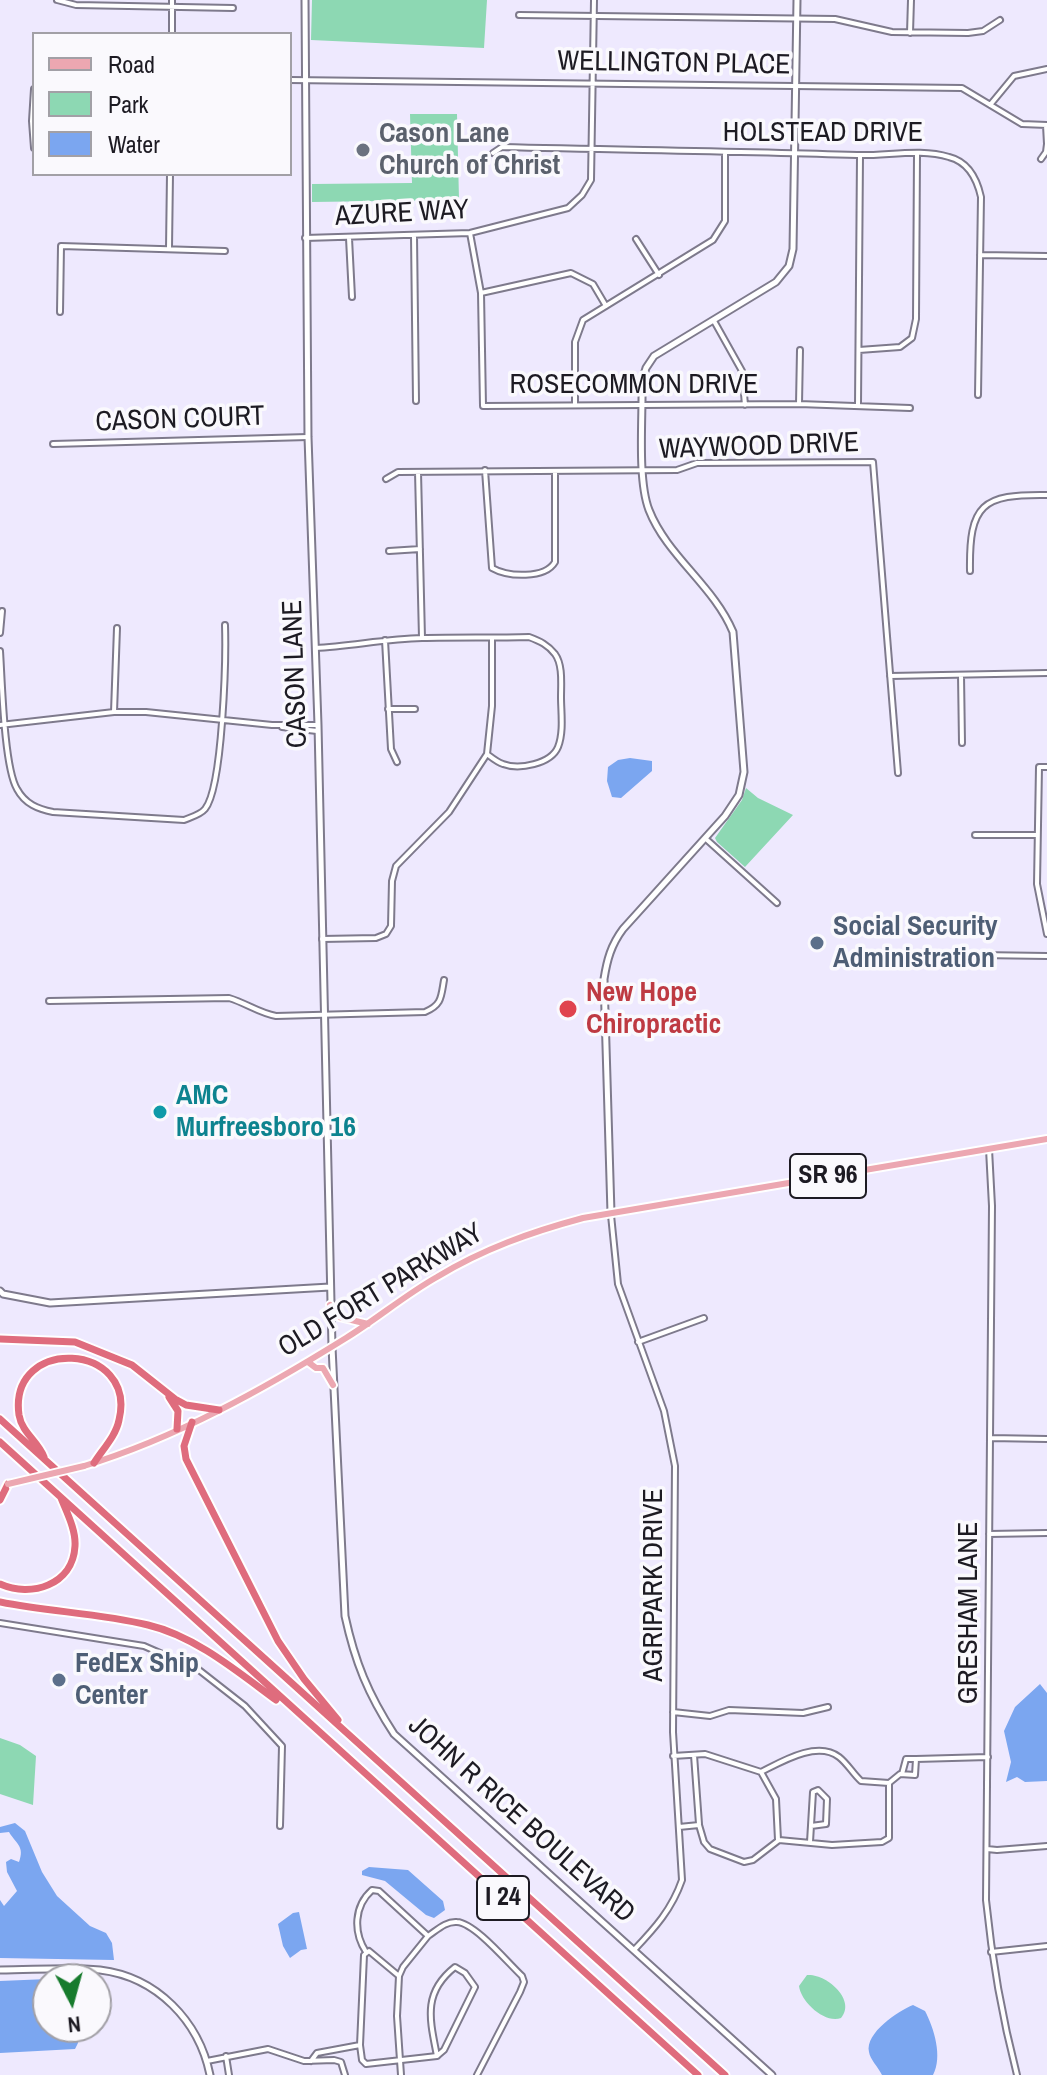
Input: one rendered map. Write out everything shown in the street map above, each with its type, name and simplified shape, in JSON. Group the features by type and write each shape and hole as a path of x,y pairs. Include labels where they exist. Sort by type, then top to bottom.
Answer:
{"highway":[{"path":"0,1339 75,1342 132,1365 186,1405 219,1410"},
{"path":"45,1460 41,1449 22,1427 21,1391 35,1370 65,1357 90,1361 101,1368 111,1376 120,1399 121,1411 115,1432 94,1463"},
{"path":"161,1388 178,1411 177,1429"},
{"name":"I 24","path":"0,1419 725,2075"},
{"path":"192,1422 184,1450 192,1472 278,1641 349,1735"},
{"name":"I 24","path":"0,1442 698,2075"},
{"path":"0,1500 4,1485"},
{"path":"0,1584 18,1591 38,1590 59,1578 68,1568 75,1546 74,1531 61,1496"},
{"path":"0,1602 150,1625 182,1638 227,1664 307,1723"}],"main road":[{"name":"SR 96","path":"989,1149 1047,1139"},
{"name":"OLD FORT PARKWAY","path":"4,1485 84,1466 132,1450 219,1410 308,1362 433,1279 485,1250 548,1226 989,1149"},
{"path":"330,1305 339,1317 368,1324"},
{"path":"308,1362 316,1368 323,1368 333,1385"}],"street":[{"path":"57,0 76,5 172,3 233,8"},
{"name":"CASON LANE","path":"305,0 308,437 332,1347"},
{"name":"AZURE WAY","path":"305,238 470,233 568,208 582,195 591,180 594,0"},
{"path":"611,1213 604,979 607,960 613,942 624,928 706,839 739,795 744,772 733,632 725,613 659,529 648,508 643,470 642,381 654,356 776,282 789,266 793,249 797,0"},
{"path":"910,33 911,0"},
{"path":"172,3 172,32"},
{"path":"519,15 835,19 879,30 910,33 983,31 1000,20"},
{"path":"990,105 1014,76 1047,69"},
{"name":"WELLINGTON PLACE","path":"292,80 962,88 1022,124 1046,125"},
{"path":"1041,159 1046,152 1046,125"},
{"name":"HOLSTEAD DRIVE","path":"493,153 502,147 725,153 794,151 860,155 934,153 952,157 965,165 977,179 981,197 978,395"},
{"path":"575,405 575,342 583,320 713,240 725,221 725,153"},
{"path":"859,350 900,347 912,338 916,319 917,154"},
{"path":"858,405 860,155"},
{"path":"169,248 170,176"},
{"name":"ROSECOMMON DRIVE","path":"470,233 481,293 483,406 799,404 910,408"},
{"path":"414,236 416,401"},
{"path":"349,238 352,297"},
{"path":"636,239 659,275"},
{"path":"60,312 61,246 225,251"},
{"path":"980,255 1047,256"},
{"path":"481,293 571,273 593,284 606,306"},
{"path":"714,321 742,371 745,405"},
{"path":"799,404 800,350"},
{"name":"CASON COURT","path":"53,444 308,437"},
{"name":"WAYWOOD DRIVE","path":"386,479 398,472 677,470 697,463 873,462 898,773"},
{"path":"485,470 492,568 500,572 537,574 549,570 555,562 555,472"},
{"path":"418,472 422,638"},
{"path":"970,571 972,526 981,511 994,499 1012,495 1047,495"},
{"path":"389,551 420,549"},
{"path":"0,633 2,611"},
{"path":"0,651 3,725 13,780 20,794 32,805 53,812 184,820 203,811 211,798 226,662 225,625"},
{"path":"114,712 117,628"},
{"path":"315,648 422,638 529,637 544,643 557,657 560,675 561,731 558,748 551,757 540,763 504,765 487,754"},
{"path":"322,939 376,938 386,934 391,926 392,881 396,866 449,812 487,754 492,706 492,638"},
{"path":"385,640 391,749 397,762"},
{"path":"890,676 1047,673"},
{"path":"961,675 962,743"},
{"path":"388,709 415,709"},
{"path":"3,725 114,712 170,713 318,728"},
{"path":"1047,767 1039,767 1037,835 1037,884 1047,934"},
{"path":"975,835 1037,835"},
{"path":"706,839 777,903"},
{"path":"979,955 1047,956"},
{"path":"49,1001 229,998 276,1016 425,1012 436,1008 444,980"},
{"name":"GRESHAM LANE","path":"989,1149 992,1206 986,1900 1003,2024 1017,2075"},
{"name":"AGRIPARK DRIVE","path":"611,1213 618,1284 664,1411 675,1466 673,1756 682,1880 664,1918 634,1950"},
{"path":"0,1291 50,1303 330,1287"},
{"path":"638,1342 704,1318"},
{"name":"JOHN R RICE BOULEVARD","path":"332,1347 345,1616 361,1677 375,1705 402,1741 772,2075"},
{"path":"990,1438 1047,1439"},
{"path":"989,1534 1047,1533"},
{"path":"0,1623 144,1646 199,1670 245,1706 282,1746 280,1826"},
{"path":"673,1712 710,1716 729,1710 803,1713 828,1707"},
{"path":"761,1772 788,1759 820,1751 839,1757 861,1781 889,1783 902,1774 915,1775 916,1759"},
{"path":"694,1755 699,1825 704,1842 710,1849 744,1862 753,1860 778,1840 853,1845 886,1840 889,1838 889,1783"},
{"path":"673,1756 710,1755 761,1772 776,1799 778,1840"},
{"path":"902,1774 906,1759 988,1757"},
{"path":"810,1842 813,1792 818,1790 827,1799 826,1824 811,1826"},
{"path":"679,1827 699,1825"},
{"path":"987,1849 1047,1846"},
{"path":"399,1976 366,1952 357,1935 360,1903 372,1890 379,1891 428,1936"},
{"path":"401,2075 397,2016 399,1976 428,1936 455,1922 469,1925 522,1976 524,1982 477,2075"},
{"path":"991,1952 1047,1946"},
{"path":"366,1952 360,2045 362,2060 366,2064 437,2056 449,2041 475,1987 465,1973 455,1967 432,1993 431,2020 437,2056"},
{"path":"0,1970 102,1970 143,1983 183,2015 198,2038 210,2075"},
{"path":"311,2061 317,2053 360,2045"},
{"path":"207,2061 268,2049 299,2060 341,2062 345,2075"},
{"path":"226,2056 229,2075"}],"green space":[{"path":"312,0 487,0 484,48 311,40"},
{"path":"410,114 457,114 459,200 312,202 312,184 412,183"},
{"path":"746,788 758,798 793,815 745,867 715,838 742,800"},
{"path":"0,1738 20,1745 36,1756 33,1805 0,1794"},
{"path":"807,1975 823,1978 837,1989 845,2003 841,2018 821,2015 804,1999 799,1986"}],"water":[{"path":"618,760 652,761 652,771 621,798 612,797 607,781 608,767"},
{"path":"1040,1684 1047,1693 1047,1781 1025,1782 1017,1777 1006,1782 1011,1762 1004,1731 1015,1707"},
{"path":"15,1823 25,1831 42,1872 57,1896 90,1926 106,1933 112,1943 114,1960 0,1958 0,1900 4,1906 17,1891 7,1872 6,1862 11,1859 19,1862 21,1852 9,1832 0,1833 0,1827"},
{"path":"369,1867 408,1870 443,1901 445,1910 434,1918 426,1915 385,1881 362,1875 362,1871"},
{"path":"299,1912 307,1949 290,1958 283,1946 278,1924"},
{"path":"32,1980 32,2043 78,2043 75,2049 0,2053 0,1981"},
{"path":"913,2005 925,2011 934,2034 937,2060 933,2075 882,2075 870,2055 872,2037 891,2017"}],"place":[{"name":"Cason Lane Church of Christ","path":"363,150"},
{"name":"Social Security Administration","path":"817,943"},
{"name":"New Hope Chiropractic","path":"568,1009"},
{"name":"AMC Murfreesboro 16","path":"160,1112"},
{"name":"FedEx Ship Center","path":"59,1680"}]}
